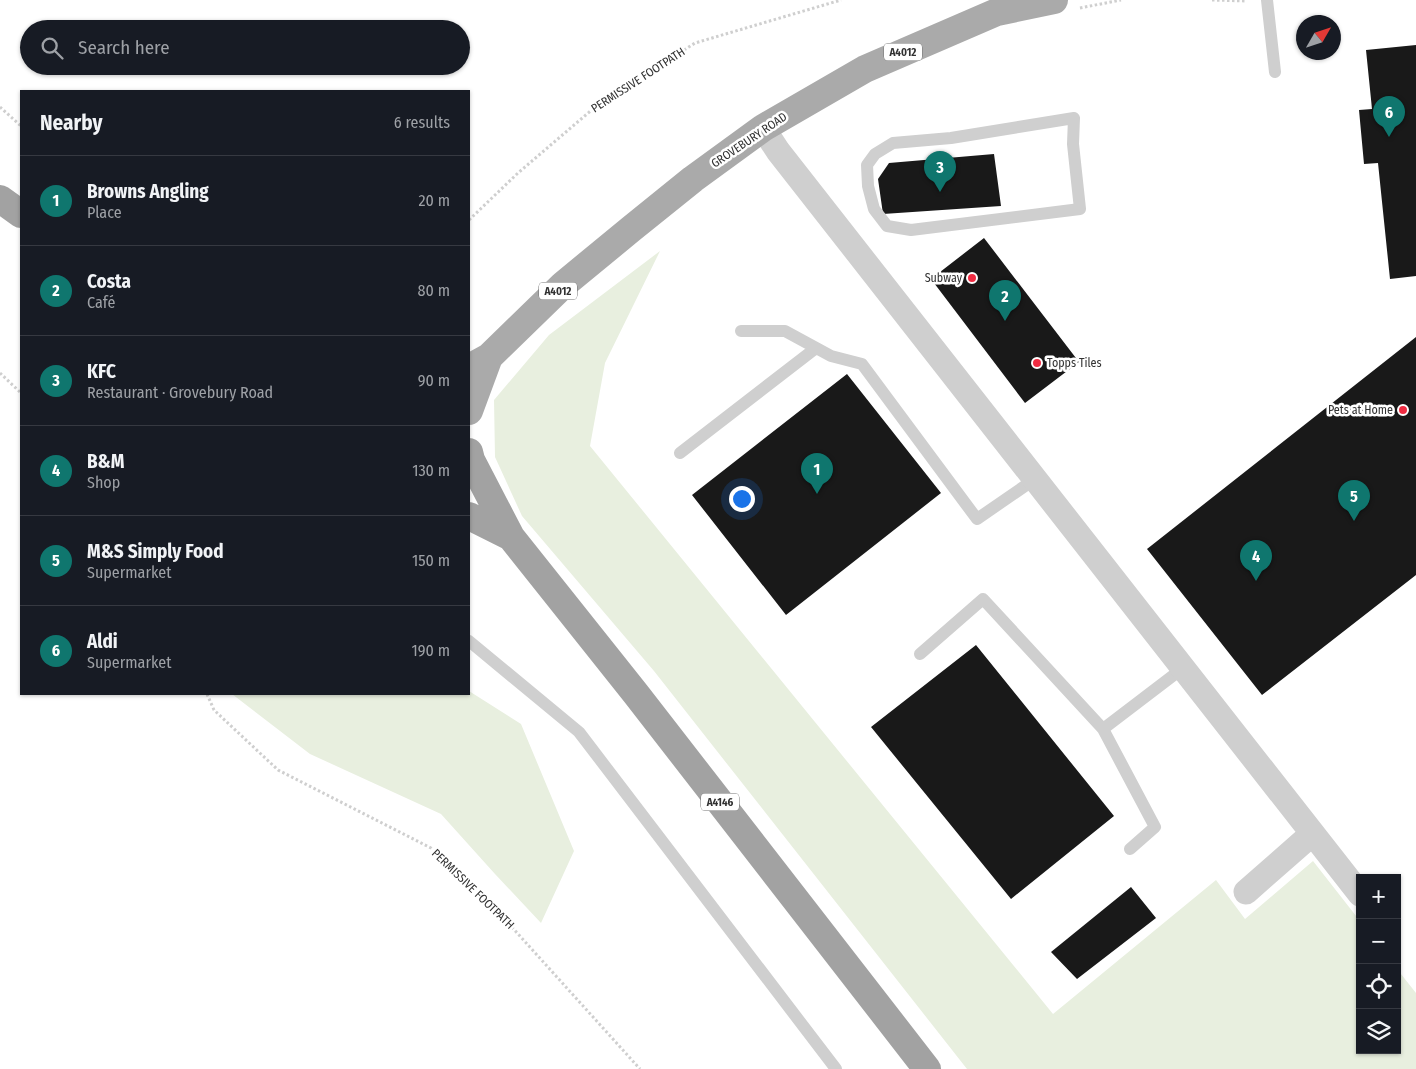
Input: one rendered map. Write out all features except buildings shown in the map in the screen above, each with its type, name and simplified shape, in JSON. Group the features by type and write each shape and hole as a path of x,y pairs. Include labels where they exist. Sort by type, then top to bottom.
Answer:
{"highway":[{"path":"0,200 20,213"},
{"name":"A4146","path":"470,460 512,537 927,1069"},
{"name":"A4146","path":"470,516 512,537"}],"main road":[{"name":"GROVEBURY ROAD","path":"470,406 479,362 563,285 616,241 693,179 763,128 865,69 997,12 1054,0"}],"street":[{"path":"763,128 778,151 1356,889"},
{"path":"1246,892 1312,834"}],"lane":[{"path":"1267,1 1275,72"},
{"path":"1074,118 1073,144 1080,209 911,230 887,226 874,209 868,186 867,165 875,154 893,143 951,138 1074,118"},
{"path":"741,331 785,331 832,356 862,364 977,518 1036,479"},
{"path":"680,453 816,348"},
{"path":"920,654 983,599 1103,729 1155,827 1130,849"},
{"path":"470,643 579,732 836,1069"},
{"path":"1103,729 1183,668"}],"path":[{"name":"PERMISSIVE FOOTPATH","path":"470,219 518,173 594,108 695,43 841,0"},
{"path":"1212,0 1267,1"},
{"path":"0,107 20,125"},
{"path":"0,373 20,392"},
{"name":"PERMISSIVE FOOTPATH","path":"208,695 214,710 278,770 431,848 500,914 640,1069"}],"green space":[{"path":"660,251 605,363 590,446 1053,1014 1216,880 1245,919 1313,861 1356,916 1356,1054 1401,1054 1401,974 1416,993 1416,1069 967,1069 654,671 522,516 495,457 494,400 549,335"},
{"path":"470,692 521,724 574,851 541,923 441,814 310,754 233,695 470,695"}],"place":[{"name":"Aldi","path":"1389,137"},
{"name":"KFC","path":"940,192"},
{"name":"Subway","path":"972,278"},
{"name":"Costa","path":"1005,321"},
{"name":"Topps Tiles","path":"1037,363"},
{"name":"Pets at Home","path":"1403,410"},
{"name":"Browns Angling","path":"817,494"},
{"name":"M&S Simply Food","path":"1354,521"},
{"name":"B&M","path":"1256,581"}]}
